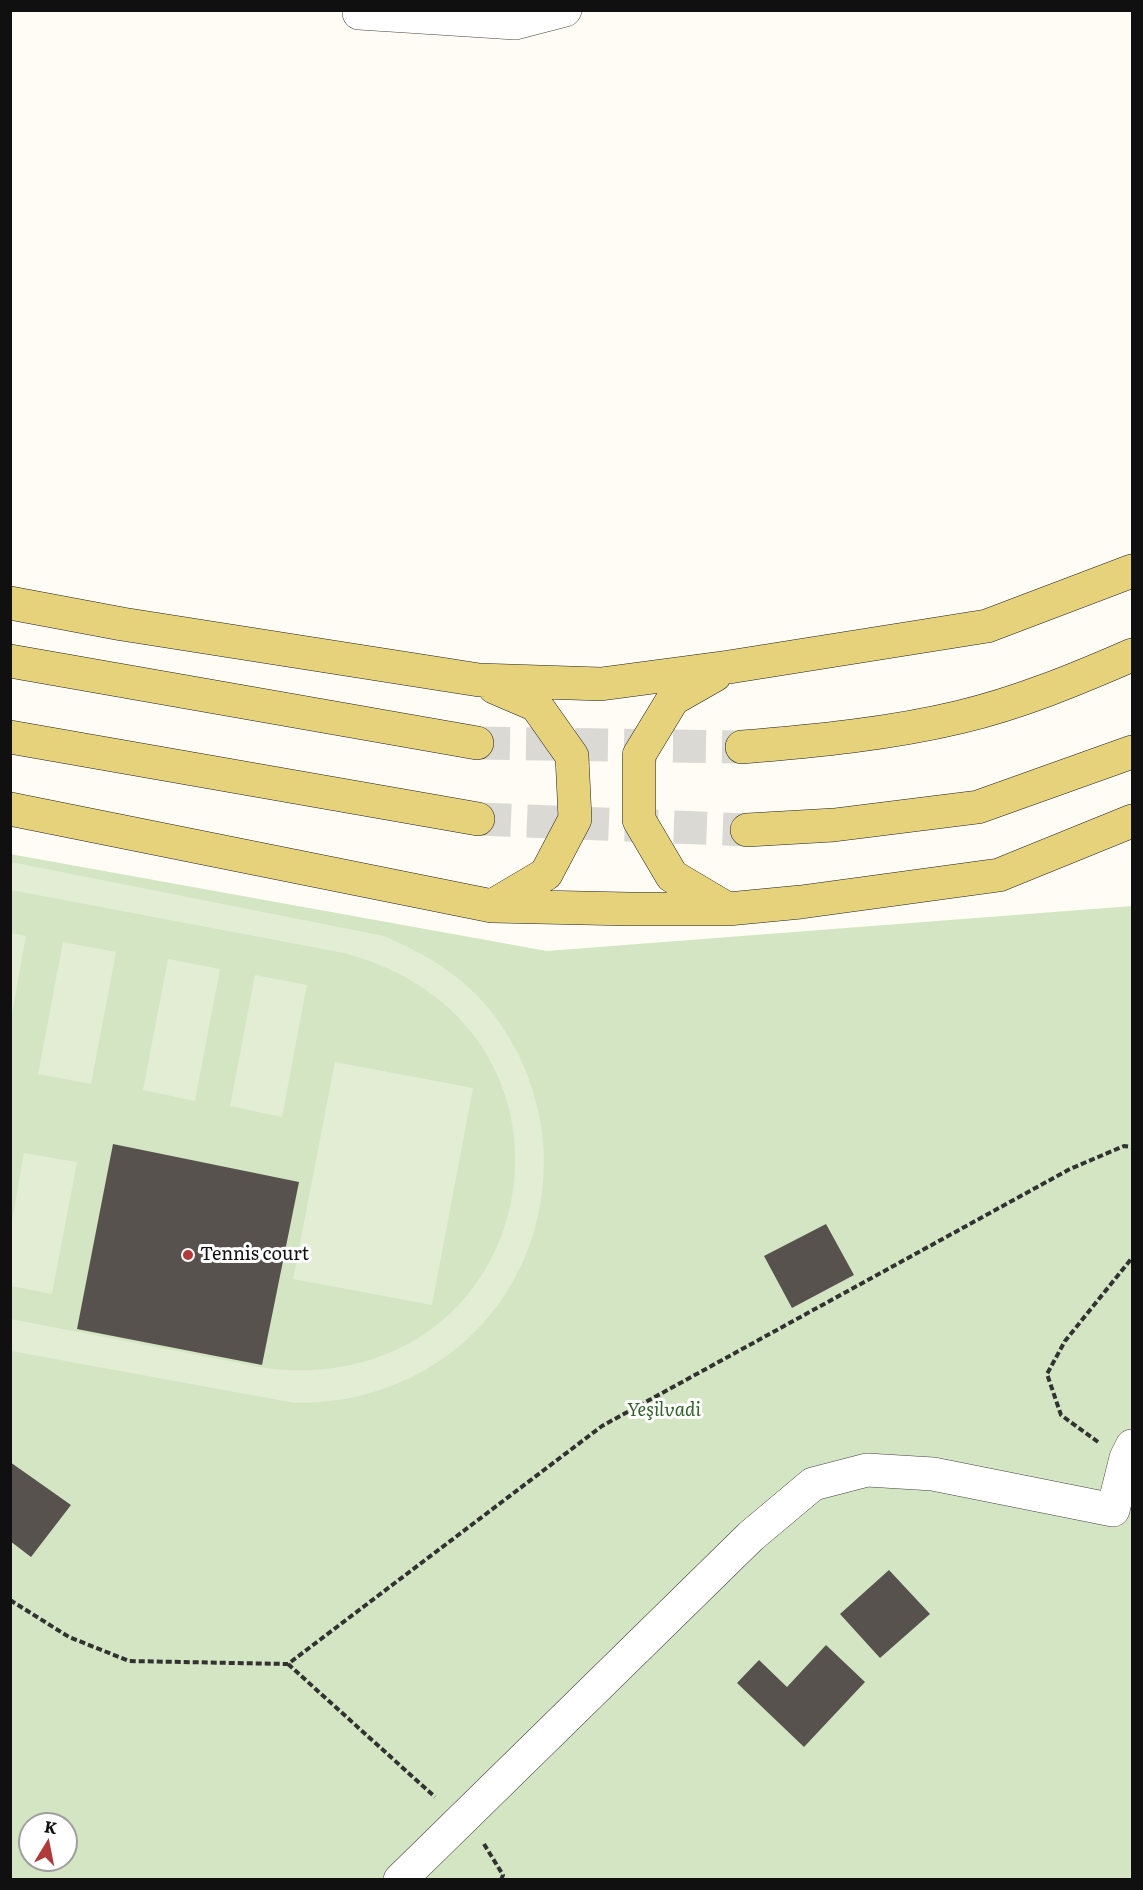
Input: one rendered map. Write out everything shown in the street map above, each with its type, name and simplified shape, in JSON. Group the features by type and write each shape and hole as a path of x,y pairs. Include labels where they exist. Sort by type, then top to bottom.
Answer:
{"main road":[{"path":"10,603 122,624 478,680 601,684 729,667 987,626 1132,571"},
{"path":"742,747 829,739 960,717 1072,681 1132,656"},
{"path":"10,661 477,743"},
{"path":"728,909 672,876 654,846 639,820 639,755 673,699 729,667"},
{"path":"478,680 536,705 572,756 575,819 546,874 492,906"},
{"path":"10,737 478,819"},
{"path":"747,830 834,825 978,807 1132,752"},
{"path":"10,809 492,906 728,909 801,902 999,875 1132,820"}],"street":[{"path":"358,13 515,23 565,10"},
{"path":"400,1880 751,1536 813,1484 867,1470 933,1474 1113,1510 1129,1452"}],"path":[{"path":"10,1600 69,1637 129,1661 288,1664 602,1426 1070,1168 1124,1146 1132,1147"},
{"path":"1129,1452 1111,1451 1061,1414 1047,1374 1065,1341 1132,1258"},
{"path":"288,1664 481,1839 503,1875 501,1880"}],"green space":[{"name":"Yeşilvadi","path":"10,854 547,951 1132,906 1132,1879 11,1879"},
{"path":"11,862 384,936 433,961 476,994 499,1022 528,1076 542,1132 543,1188 530,1243 506,1293 470,1337 424,1371 367,1394 340,1400 295,1403 11,1351 11,1319 265,1368 360,1363 433,1328 485,1271 512,1201 513,1125 486,1053 430,993 344,953 11,890"},
{"path":"10,933 26,936 11,1019"},
{"path":"63,942 116,952 91,1084 38,1074"},
{"path":"168,959 220,969 195,1101 143,1090"},
{"path":"255,975 307,985 282,1117 230,1106"},
{"path":"335,1062 473,1088 432,1305 293,1279"},
{"path":"24,1153 77,1162 52,1294 11,1286 11,1226"}],"building":[{"name":"Tennis court","path":"113,1144 299,1182 262,1365 77,1329"},
{"path":"826,1224 854,1275 792,1308 764,1256"},
{"path":"10,1462 71,1505 31,1557 10,1541"},
{"path":"889,1570 930,1614 880,1658 840,1614"},
{"path":"826,1645 865,1682 804,1747 737,1683 759,1660 787,1687"}],"tunnel":[{"path":"477,743 742,747"},
{"path":"478,819 747,830"}],"place":[{"name":"Tennis court","path":"188,1255"}]}
